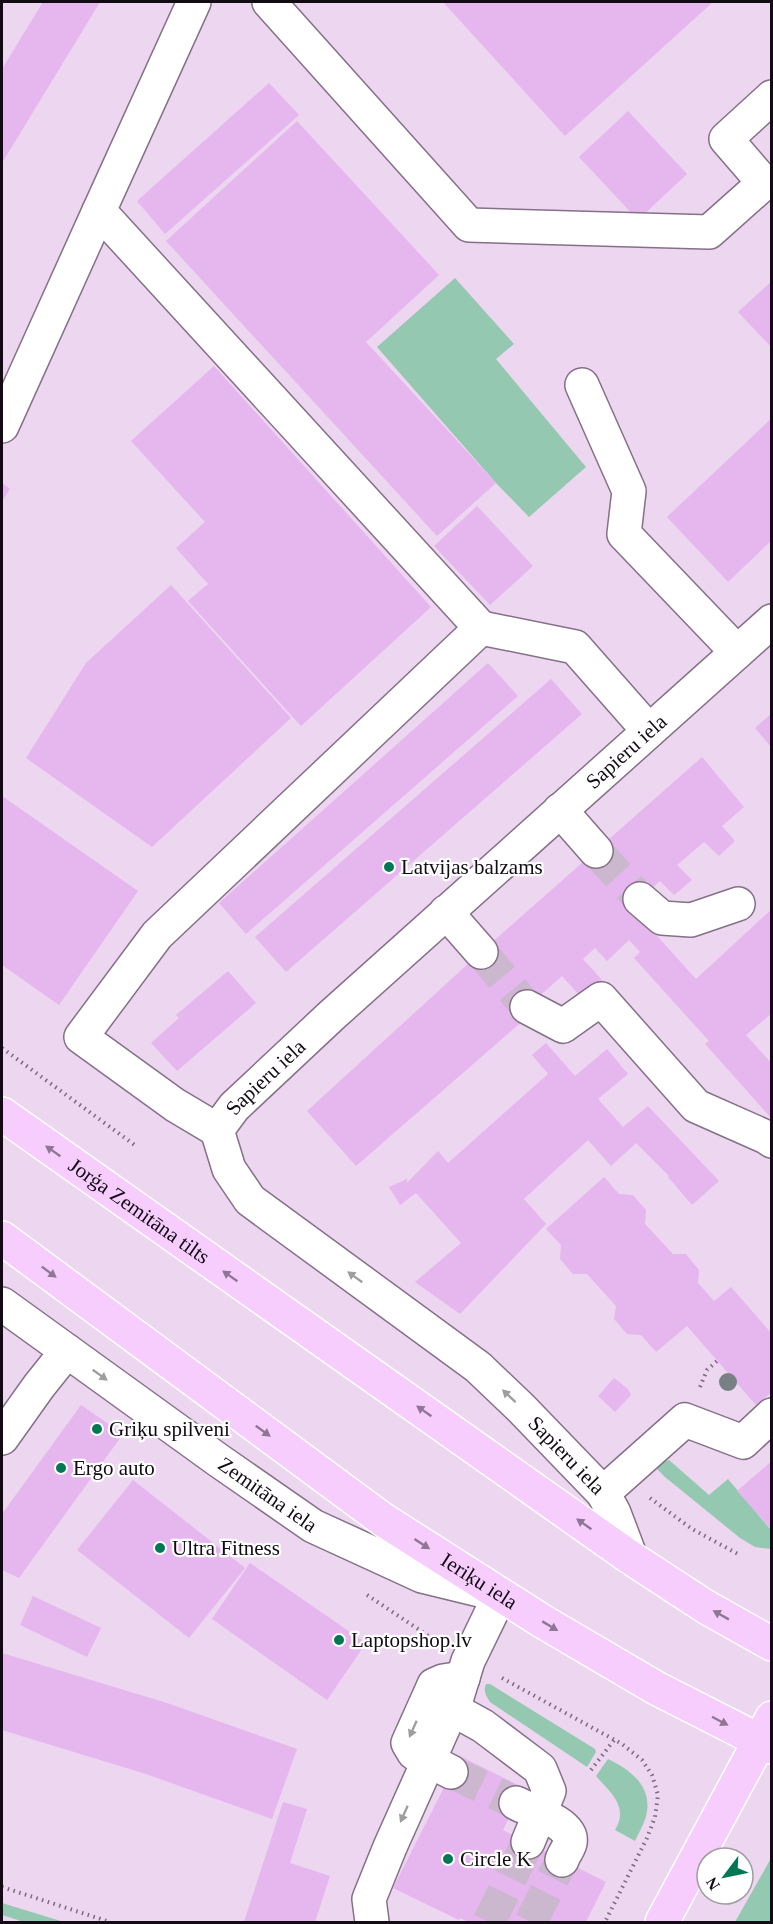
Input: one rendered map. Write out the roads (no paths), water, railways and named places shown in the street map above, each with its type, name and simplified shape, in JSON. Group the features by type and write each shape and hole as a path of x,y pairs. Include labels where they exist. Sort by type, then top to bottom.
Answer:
{"main road":[{"name":"Jorģa Zemitāna tilts","path":"2,1114 277,1310 632,1557"},
{"name":"Ieriķu iela","path":"2,1238 382,1519 500,1595 656,1688 767,1735"},
{"path":"632,1557 706,1607 771,1644"},
{"path":"662,1923 716,1818 767,1735"}],"street":[{"path":"2,426 194,2"},
{"path":"269,2 469,225 709,232 764,183 726,139 771,97"},
{"path":"99,211 481,628 575,646 648,731"},
{"path":"582,385 629,491 624,534 737,652"},
{"name":"Sapieru iela","path":"632,1557 603,1493 552,1438 477,1367 250,1200 229,1169 217,1130 234,1107 331,1016 771,621"},
{"path":"217,1130 175,1105 81,1037 157,935 481,628"},
{"path":"560,810 596,851"},
{"path":"640,899 662,918 691,920 738,904"},
{"path":"446,912 481,952"},
{"path":"527,1006 563,1026 601,999 696,1106 771,1141"},
{"name":"Zemitāna iela","path":"2,1304 313,1526 422,1576 500,1595"},
{"path":"2,1438 67,1351"},
{"path":"603,1493 685,1420 743,1442 771,1415"},
{"path":"477,1676 468,1661 500,1595"},
{"path":"372,1923 369,1899 440,1766 452,1709 477,1676"},
{"path":"440,1766 414,1753 409,1748 410,1736 434,1685 443,1681 477,1676"},
{"path":"452,1709 483,1726 540,1769 549,1791 528,1820 562,1824 569,1832 571,1841 562,1860"}],"tunnel":[{"path":"596,851 640,899"},
{"path":"481,952 527,1007"},
{"path":"451,1772 516,1803"},
{"path":"489,1922 528,1842"},
{"path":"531,1922 562,1860"}],"place":[{"name":"Latvijas balzams","path":"389,867"},
{"name":"Griķu spilveni","path":"97,1429"},
{"name":"Ergo auto","path":"61,1468"},
{"name":"Ultra Fitness","path":"160,1548"},
{"name":"Laptopshop.lv","path":"339,1640"},
{"name":"Circle K","path":"448,1859"}]}
